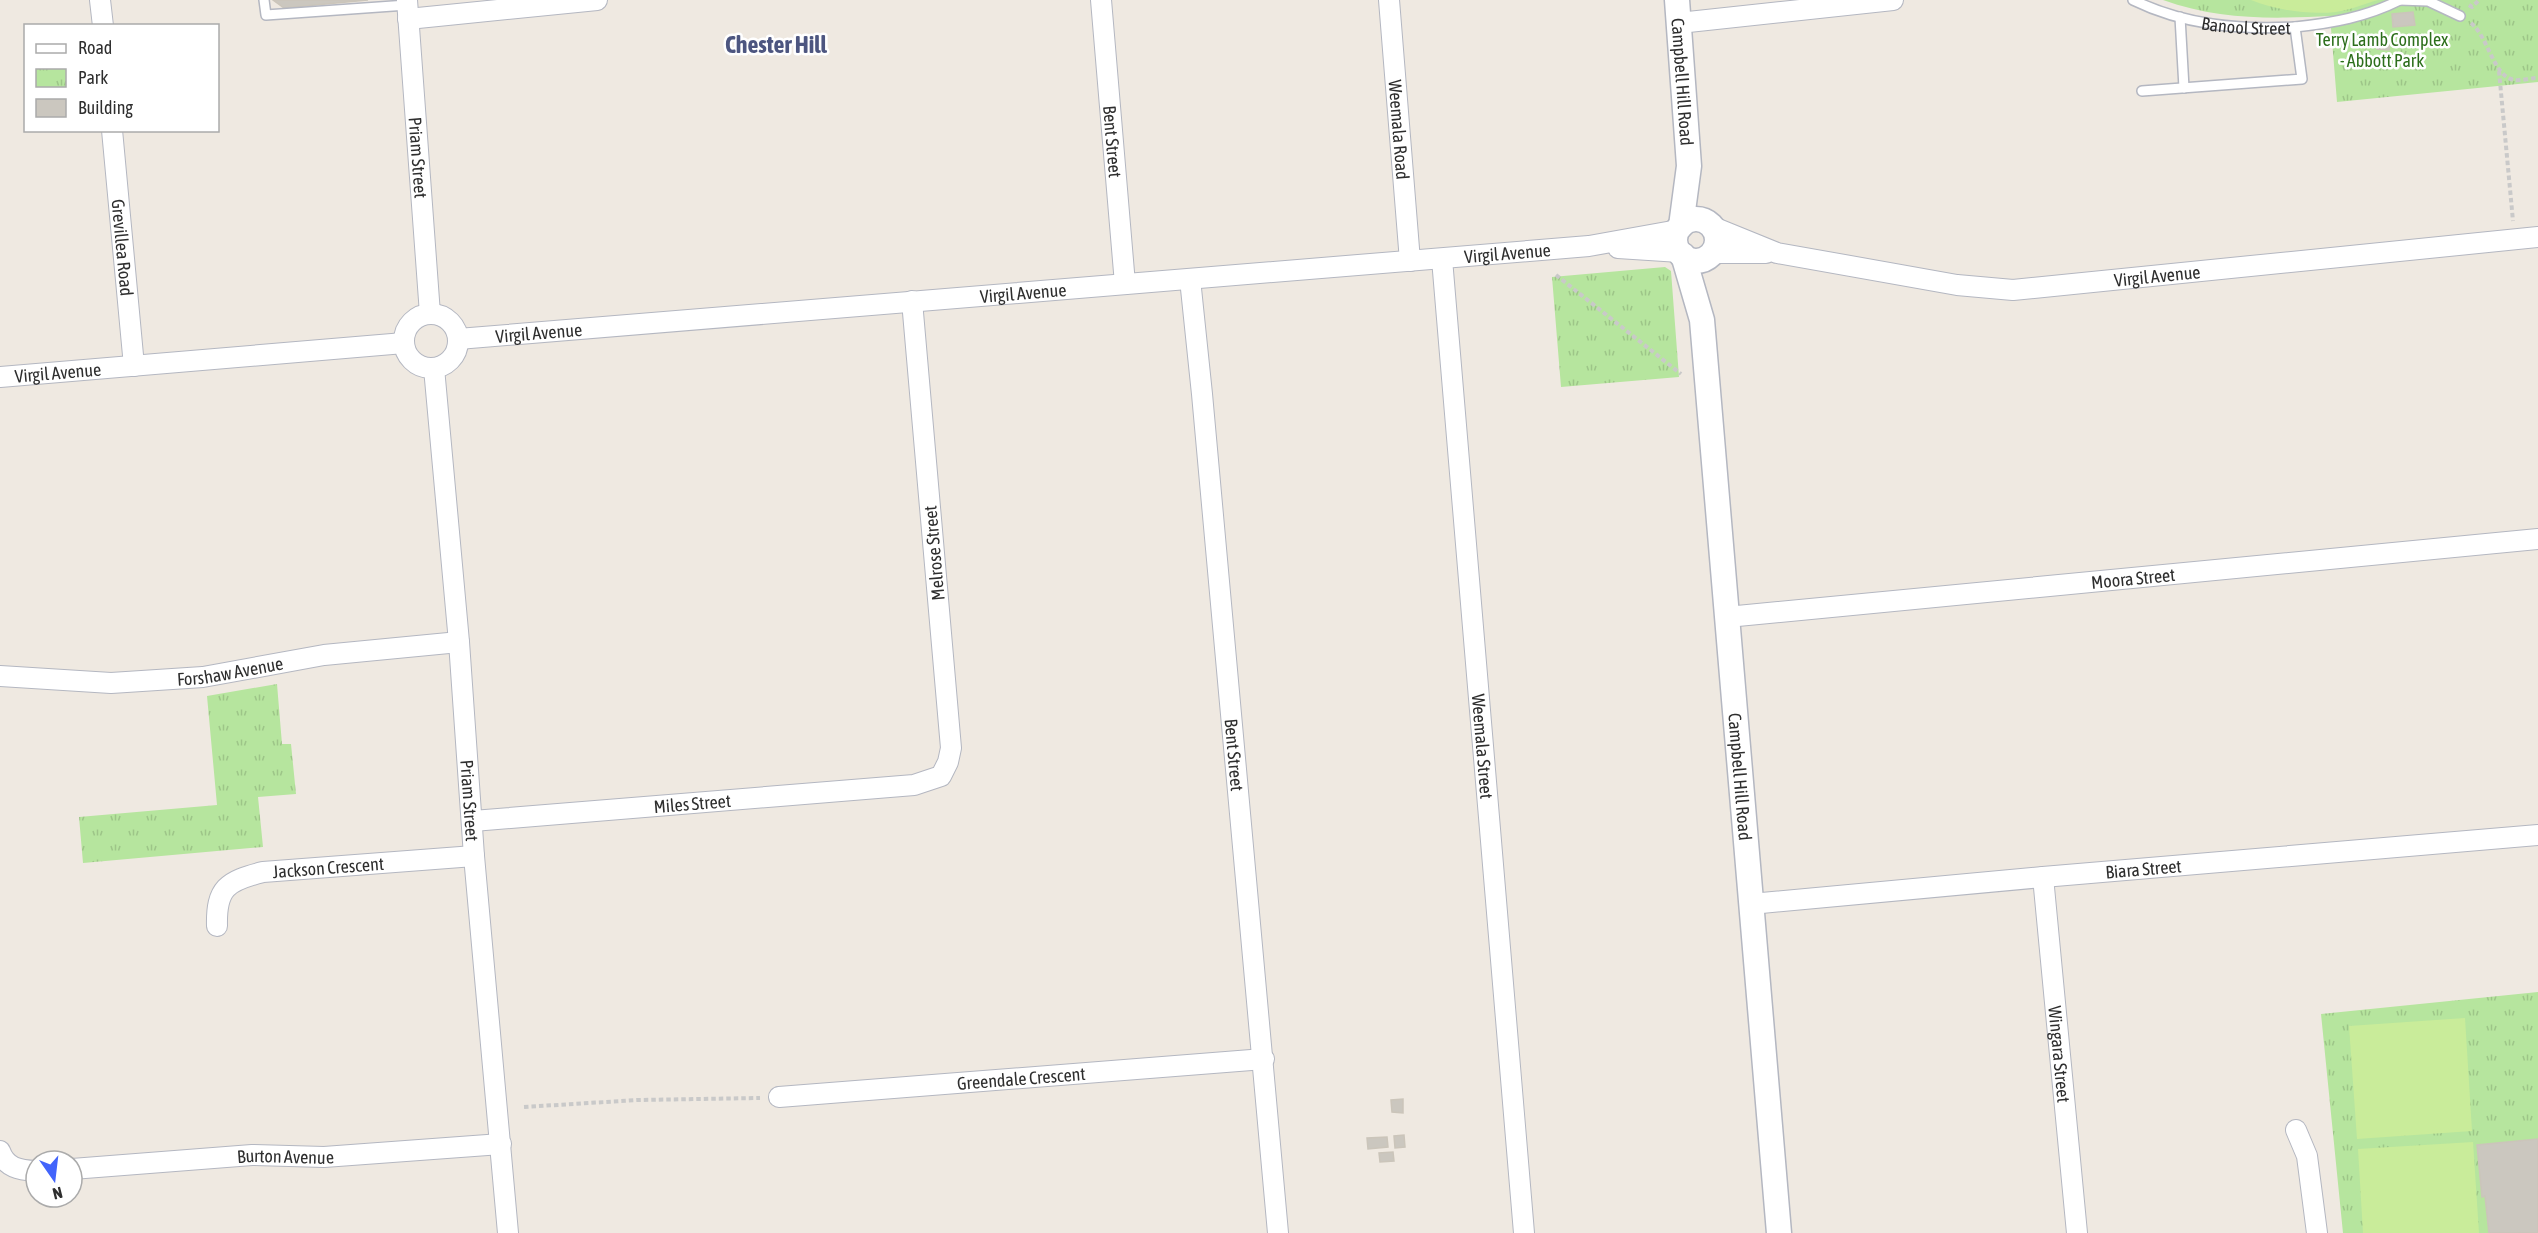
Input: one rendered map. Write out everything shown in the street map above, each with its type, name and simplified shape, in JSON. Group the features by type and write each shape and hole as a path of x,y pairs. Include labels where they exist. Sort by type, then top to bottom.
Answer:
{"street":[{"path":"100,0 103,24"},
{"path":"407,8 597,0"},
{"name":"Bent Street","path":"1101,0 1125,284"},
{"name":"Weemala Road","path":"1389,0 1410,261"},
{"path":"1678,11 1893,0"},
{"name":"Priam Street","path":"407,8 430,314"},
{"name":"Campbell Hill Road","path":"1678,11 1689,166 1680,241 1702,320 1779,1233"},
{"name":"Grevillea Road","path":"112,132 134,366"},
{"name":"Campbell Hill Road","path":"1689,166 1712,226"},
{"path":"1693,219 1702,220 1712,226 1717,240 1711,255 1695,260 1680,241 1693,219"},
{"name":"Virgil Avenue","path":"1712,226 1777,252 1957,285 2013,290 2538,237"},
{"name":"Virgil Avenue","path":"458,339 1589,246 1680,241"},
{"name":"Virgil Avenue","path":"1711,255 1777,252"},
{"name":"Campbell Hill Road","path":"1702,320 1711,255"},
{"name":"Weemala Street","path":"1442,259 1524,1233"},
{"name":"Bent Street","path":"1190,279 1264,1059 1278,1233"},
{"name":"Melrose Street","path":"912,301 951,748 948,762 940,776 914,785"},
{"path":"430,314 444,317 451,322 458,339 455,353 450,360 434,368 417,364 410,358 404,342 408,326 421,316 430,314"},
{"name":"Virgil Avenue","path":"0,377 404,342"},
{"name":"Priam Street","path":"434,368 508,1233"},
{"name":"Moora Street","path":"1727,617 2538,539"},
{"name":"Forshaw Avenue","path":"0,676 111,683 192,678 324,655 459,642"},
{"name":"Miles Street","path":"473,821 914,785"},
{"name":"Biara Street","path":"1751,904 2538,835"},
{"name":"Jackson Crescent","path":"217,926 216,906 219,897 225,888 250,875 263,872 474,856"},
{"name":"Wingara Street","path":"2043,877 2077,1233"},
{"name":"Greendale Crescent","path":"779,1097 1264,1059"},
{"path":"2296,1130 2307,1156 2317,1233"},
{"name":"Burton Avenue","path":"84,1168 252,1155 324,1157 501,1144"},
{"path":"0,1151 7,1164 24,1170"}],"lane":[{"path":"264,0 266,15 407,8"},
{"name":"Banool Street","path":"2133,0 2150,8 2199,22 2234,27 2295,27 2302,79 2142,91"},
{"path":"2295,27 2337,23 2374,13 2400,0 2428,1 2460,16"},
{"path":"2180,17 2184,88"}],"path":[{"path":"2460,16 2483,35 2499,71 2515,240"},
{"path":"2499,71 2514,80 2538,78"},
{"path":"1556,275 1681,374"},
{"path":"524,1107 638,1100 779,1097"}],"green space":[{"name":"Terry Lamb Complex - Abbott Park","path":"2163,0 2538,0 2538,82 2337,102 2330,16 2245,17 2184,7"},
{"path":"2251,0 2378,0 2341,11 2314,13 2281,9"},
{"path":"1665,267 1671,271 1679,377 1561,387 1552,277"},
{"path":"277,684 282,744 291,744 296,794 258,797 263,847 83,863 79,817 217,805 207,696"},
{"path":"2538,992 2538,1233 2343,1233 2321,1014"},
{"path":"2465,1018 2472,1131 2357,1139 2349,1026"},
{"path":"2473,1142 2479,1233 2363,1233 2358,1149"}],"building":[{"path":"273,0 368,0 284,8"},
{"path":"2413,12 2415,25 2393,27 2392,14"},
{"path":"2378,40 2390,41 2389,50 2377,49"},
{"path":"1403,1099 1403,1113 1392,1112 1391,1100"},
{"path":"1404,1135 1405,1147 1395,1148 1394,1136"},
{"path":"1387,1137 1388,1147 1368,1149 1367,1138"},
{"path":"2538,1139 2538,1233 2489,1233 2485,1196 2482,1197 2477,1145"},
{"path":"1393,1152 1394,1161 1380,1162 1379,1153"}],"district":[{"name":"Chester Hill","path":"776,44"}]}
